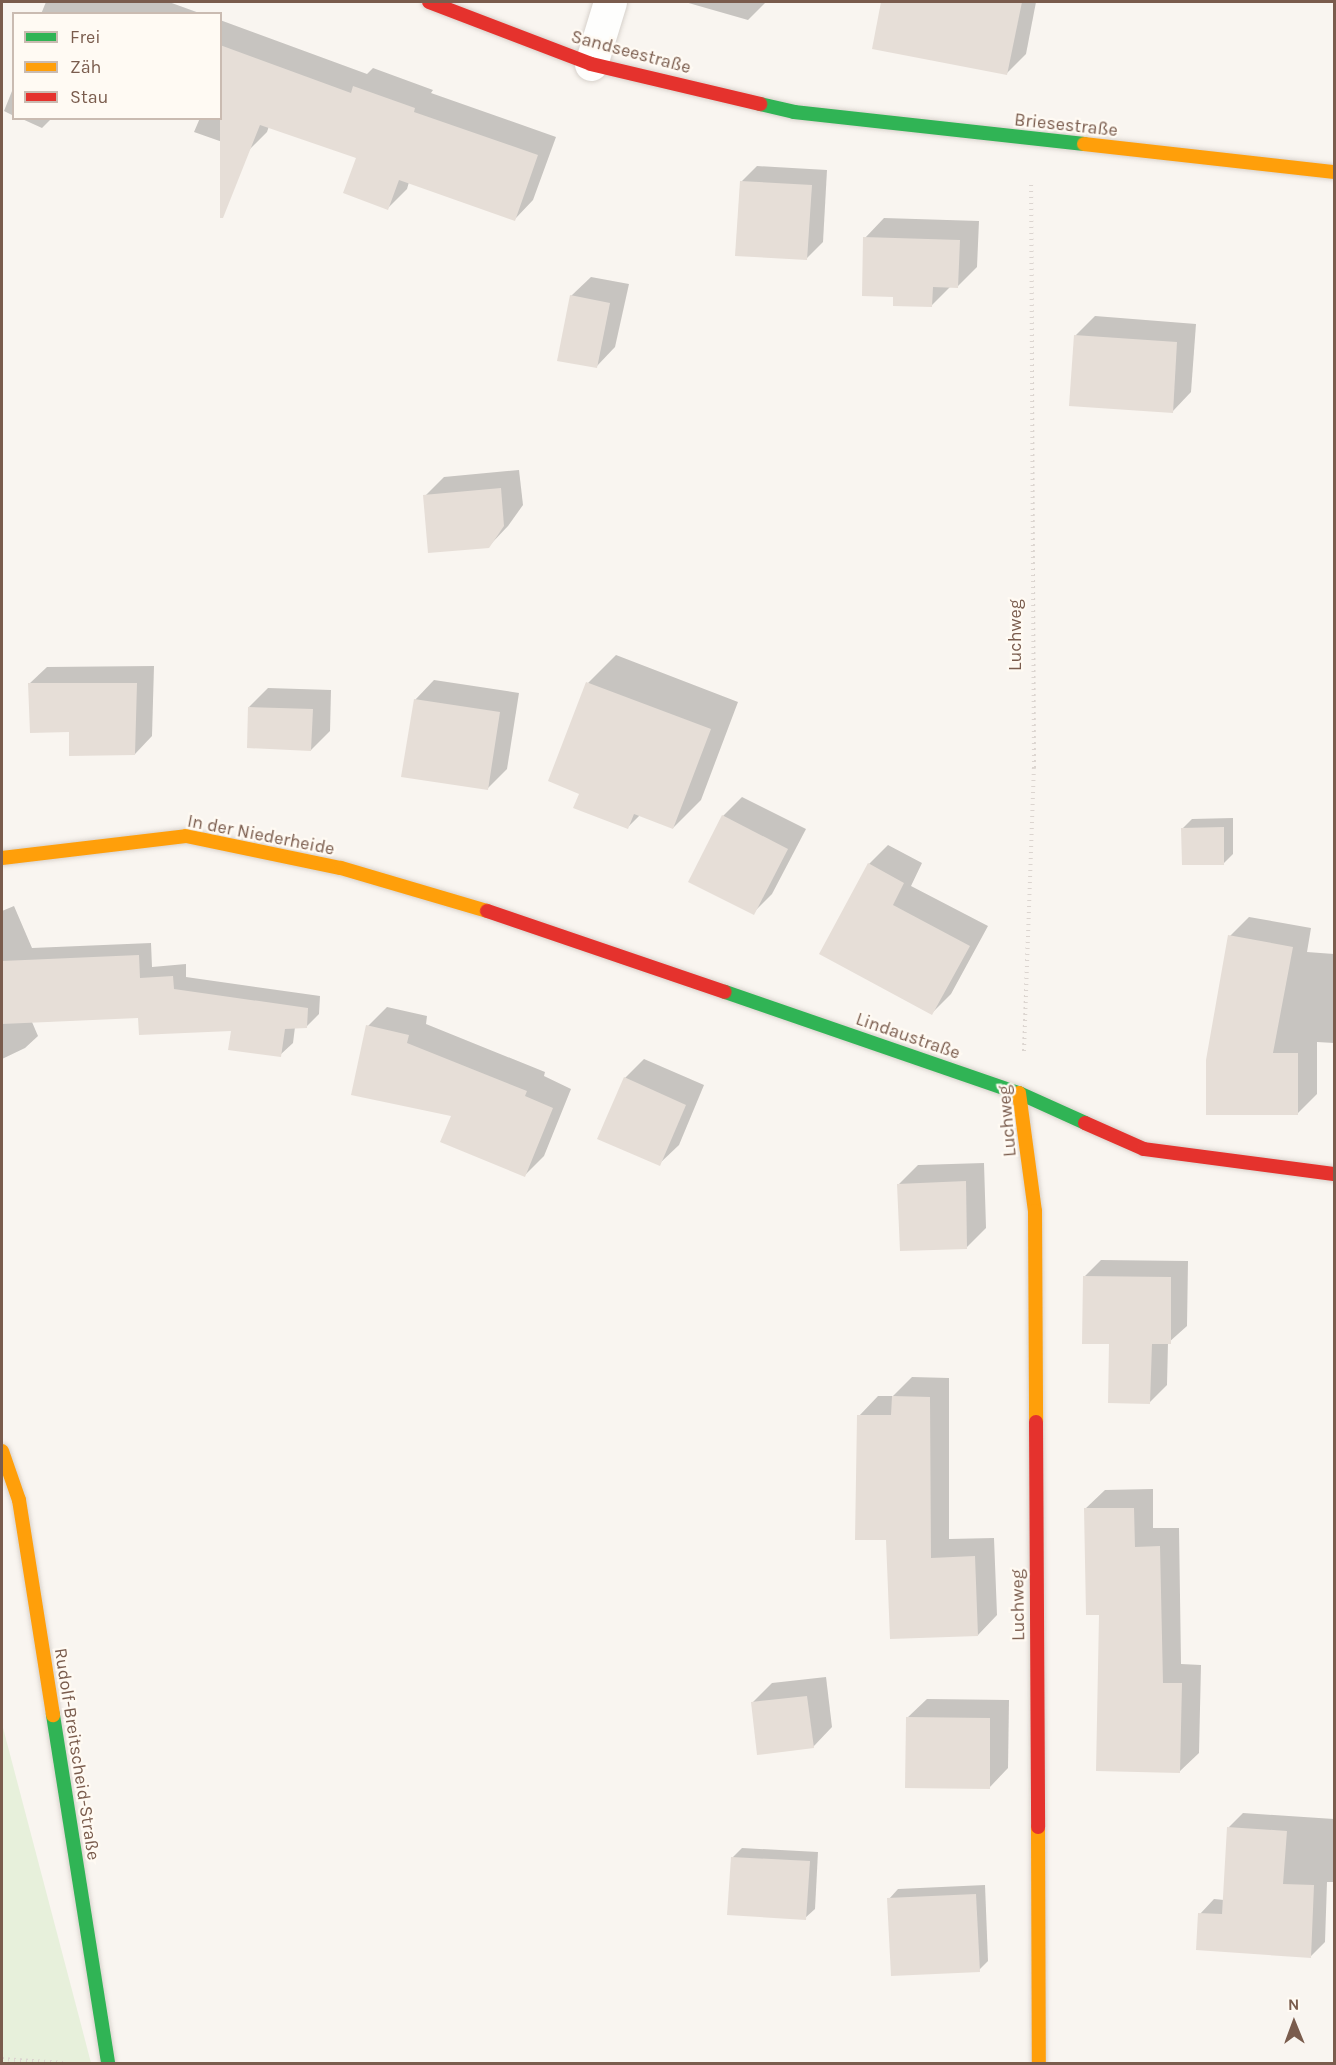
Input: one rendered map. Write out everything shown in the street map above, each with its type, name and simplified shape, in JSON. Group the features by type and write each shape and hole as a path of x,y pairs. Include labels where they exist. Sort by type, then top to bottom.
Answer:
{"street":[{"name":"Sandseestraße","path":"429,2 591,64 794,112"},
{"path":"591,64 610,2"},
{"name":"Briesestraße","path":"794,112 1335,172"},
{"name":"In der Niederheide","path":"2,858 186,836 341,868 473,906"},
{"name":"Lindaustraße","path":"473,906 1019,1093 1144,1149 1335,1174"},
{"name":"Luchweg","path":"1019,1093 1035,1211 1039,2064"},
{"name":"Rudolf-Breitscheid-Straße","path":"2,1452 19,1500 108,2064"}],"path":[{"name":"Luchweg","path":"1019,1093 1027,1030 1034,768 1031,140"},
{"path":"2,2059 68,2063"}],"green space":[{"path":"2,1724 78,2013 91,2063 2,2063"}],"building":[{"path":"881,2 1022,2 1007,75 872,49"},
{"path":"222,46 351,93 353,86 415,108 414,112 538,155 515,221 399,180 388,210 343,193 356,158 260,125 223,218 220,218"},
{"path":"740,181 812,185 807,260 735,256"},
{"path":"863,237 960,240 958,288 933,287 932,307 893,306 893,297 862,296"},
{"path":"570,295 610,303 597,368 557,361"},
{"path":"1074,335 1177,342 1173,413 1069,406"},
{"path":"501,488 504,526 489,548 428,553 423,495"},
{"path":"586,682 711,729 673,829 634,814 628,829 573,808 579,794 548,781"},
{"path":"28,683 137,683 135,755 69,756 69,732 30,733"},
{"path":"414,699 500,712 488,790 401,777"},
{"path":"248,707 313,709 311,751 247,748"},
{"path":"722,815 788,849 754,915 688,882"},
{"path":"1224,827 1224,865 1182,865 1181,828"},
{"path":"868,863 904,883 893,905 970,946 932,1015 819,954"},
{"path":"1228,935 1293,947 1273,1053 1298,1053 1298,1115 1206,1115 1206,1060"},
{"path":"139,955 140,978 173,976 174,989 308,1008 307,1028 285,1029 281,1057 228,1050 231,1031 139,1035 138,1018 2,1024 2,961"},
{"path":"366,1025 409,1035 407,1043 527,1091 525,1096 553,1108 525,1177 440,1142 451,1116 351,1095"},
{"path":"624,1077 686,1105 660,1166 597,1139"},
{"path":"966,1181 967,1249 900,1251 897,1184"},
{"path":"1083,1276 1171,1277 1171,1344 1152,1344 1150,1404 1108,1403 1109,1344 1082,1344"},
{"path":"892,1396 930,1397 931,1558 975,1556 978,1636 890,1639 886,1540 855,1540 857,1415 891,1415"},
{"path":"1084,1508 1134,1508 1135,1547 1160,1546 1163,1683 1182,1683 1180,1773 1096,1771 1099,1615 1086,1615"},
{"path":"807,1696 814,1748 757,1755 751,1702"},
{"path":"906,1717 990,1718 990,1789 905,1788"},
{"path":"1227,1827 1287,1831 1283,1884 1314,1885 1311,1958 1196,1950 1198,1913 1222,1914"},
{"path":"731,1857 810,1861 806,1920 727,1915"},
{"path":"976,1894 980,1972 891,1976 887,1898"}],"traffic: fast":[{"path":"760,104 794,112 1084,144"},
{"path":"725,992 1019,1093 1085,1123"},
{"path":"53,1715 108,2064"}],"traffic: slow":[{"path":"1084,144 1334,172"},
{"path":"2,858 186,836 341,868 487,911"},
{"path":"1019,1093 1035,1211 1036,1422"},
{"path":"2,1451 19,1500 53,1715"},
{"path":"1038,1827 1039,2064"}],"traffic: jam":[{"path":"429,2 591,64 760,104"},
{"path":"487,911 725,992"},
{"path":"1085,1123 1144,1149 1334,1174"},
{"path":"1036,1422 1038,1827"}]}
